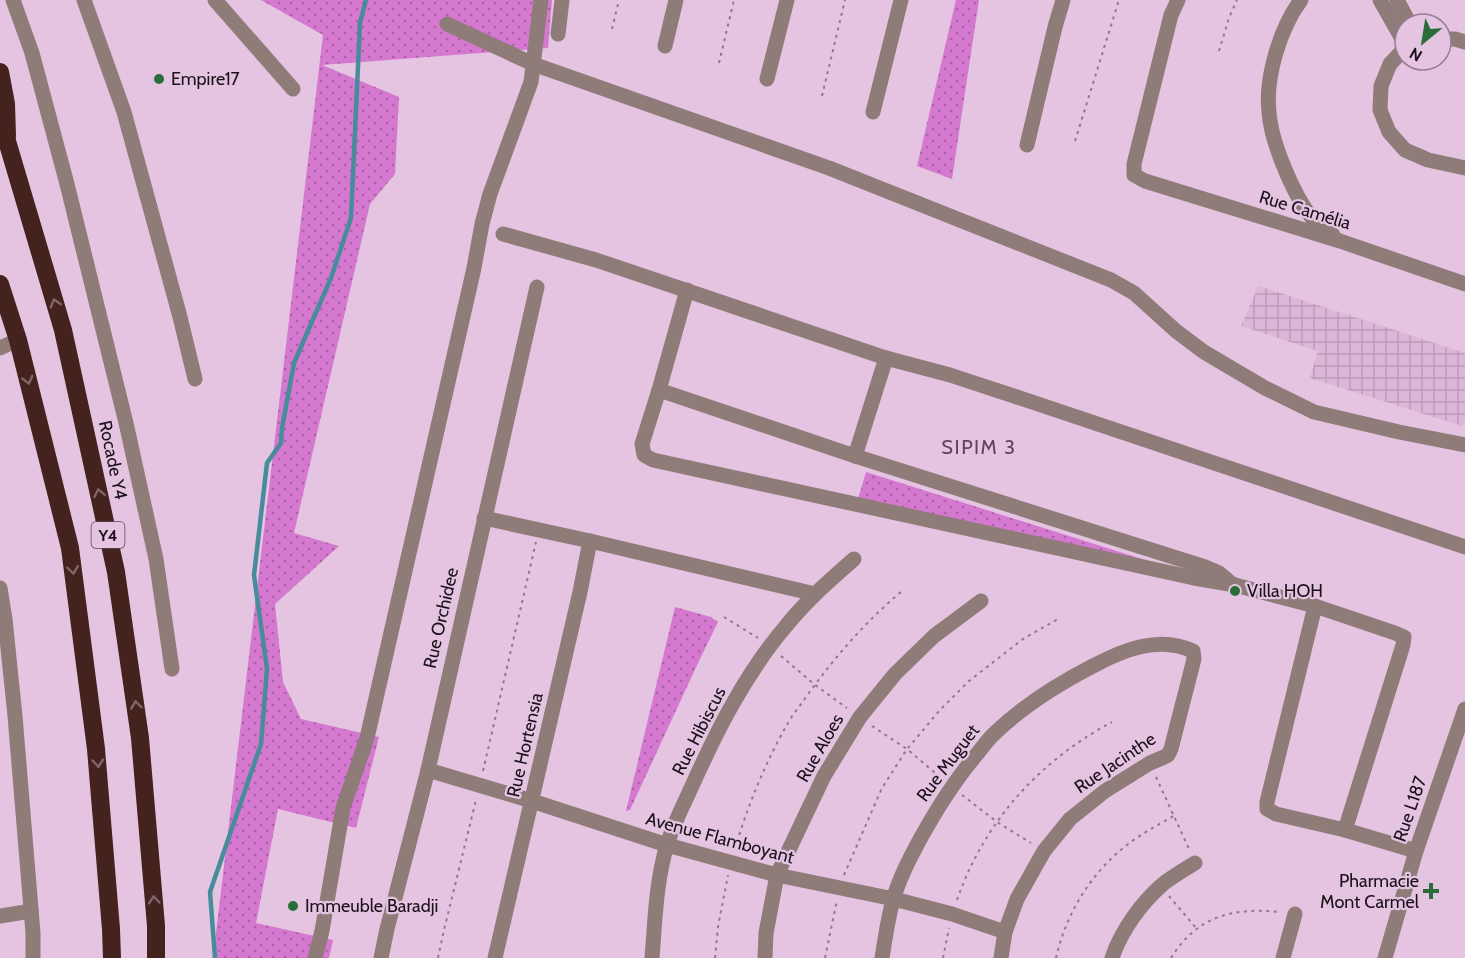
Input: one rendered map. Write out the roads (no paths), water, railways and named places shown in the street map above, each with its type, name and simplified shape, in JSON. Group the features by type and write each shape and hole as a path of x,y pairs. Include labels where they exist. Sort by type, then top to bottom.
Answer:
{"highway":[{"path":"0,72 6,104 7,141"},
{"name":"Rocade Y4","path":"0,123 63,330 116,572 140,738 156,926 156,958"},
{"name":"Y4","path":"0,284 18,340 70,548 96,749 112,958"}],"street":[{"path":"13,0 32,53 126,423 156,559 171,669"},
{"path":"84,0 124,112 195,379"},
{"path":"215,0 293,89"},
{"path":"315,958 322,931 343,808 367,738 464,313 482,224 490,194 531,82 541,0"},
{"path":"558,34 562,0"},
{"path":"665,46 676,0"},
{"path":"767,79 787,0"},
{"path":"873,112 901,0"},
{"path":"1027,145 1063,0"},
{"name":"Rue Camélia","path":"1178,0 1171,15 1134,164 1134,175 1145,182 1340,241 1465,284"},
{"path":"1301,0 1291,13 1277,47 1270,82 1269,112 1276,144 1302,203 1317,224 1340,241"},
{"path":"1380,0 1393,24"},
{"path":"447,24 533,64 829,168 1111,280 1134,293 1176,331 1204,352 1265,388 1314,412 1465,445"},
{"path":"1393,60 1381,86 1380,110 1389,132 1406,150 1428,160 1465,168"},
{"path":"503,234 596,260 886,358 950,375 1465,547"},
{"name":"Rue Orchidee","path":"381,958 428,770 537,287"},
{"path":"687,290 642,444 644,455 653,460 1235,585 1315,606 1404,637 1345,830"},
{"path":"0,348 18,340"},
{"path":"855,456 886,358"},
{"path":"659,390 855,456 1205,567 1219,573 1235,585"},
{"path":"484,518 815,594"},
{"name":"Rue Hortensia","path":"495,958 590,541"},
{"name":"Rue Hibiscus","path":"652,958 659,887 667,845 707,754 743,687 770,646 815,594 854,559"},
{"path":"0,588 31,911 33,958"},
{"name":"Rue Aloes","path":"765,958 766,933 777,875 824,776 860,717 895,674 934,636 981,601"},
{"path":"1315,606 1267,809 1276,814 1345,830 1416,851"},
{"name":"Rue Muguet","path":"882,958 894,899 908,863 934,814 968,764 994,733 1034,702 1115,654 1139,646 1161,644 1184,647 1193,651"},
{"name":"Rue Jacinthe","path":"1000,958 1005,932 1017,898 1044,851 1070,819 1105,791 1150,763 1168,755 1194,659 1193,651"},
{"name":"Rue L187","path":"1385,958 1416,851 1465,709"},
{"name":"Avenue Flamboyant","path":"428,770 731,863 894,899 952,914 1005,932"},
{"path":"1112,958 1117,942 1141,908 1161,886 1195,863"},
{"path":"0,916 31,911"},
{"path":"1283,958 1295,914"}],"waterway":[{"path":"215,958 210,892 261,744 267,669 254,575 267,463 281,443 294,363 331,278 351,218 360,23 366,0"}],"place":[{"name":"Empire17","path":"159,79"},
{"name":"Villa HOH","path":"1235,591"},
{"name":"Pharmacie Mont Carmel","path":"1431,891"},
{"name":"Immeuble Baradji","path":"293,906"}],"district":[{"name":"SIPIM 3","path":"979,447"}]}
